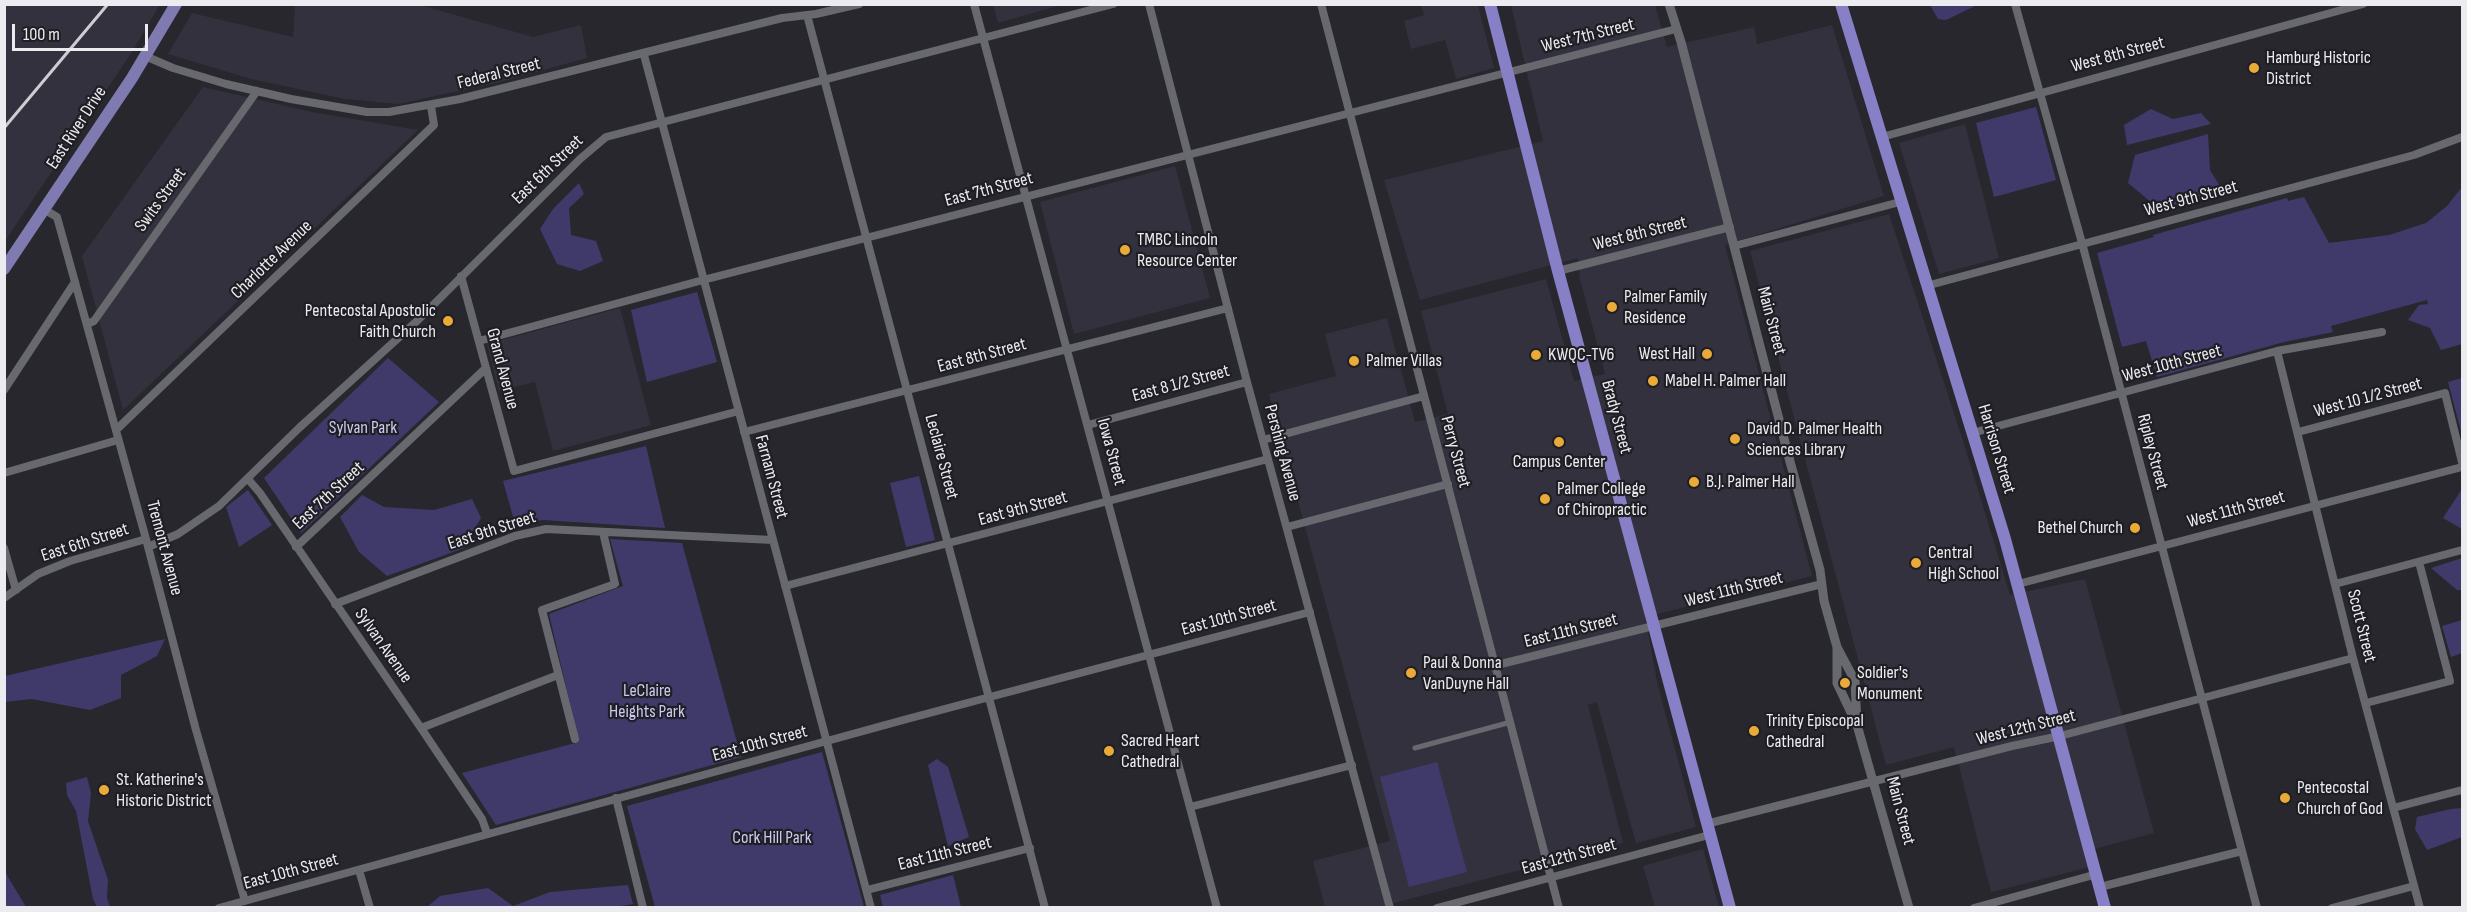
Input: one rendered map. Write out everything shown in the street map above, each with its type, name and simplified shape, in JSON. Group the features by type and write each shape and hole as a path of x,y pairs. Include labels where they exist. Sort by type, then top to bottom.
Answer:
{"highway":[{"name":"Brady Street","path":"1490,4 1558,271 1730,908"},
{"name":"Harrison Street","path":"1841,4 2018,584 2105,908"}],"main road":[{"name":"East River Drive","path":"4,269 145,56 176,4"}],"street":[{"name":"Federal Street","path":"145,56 172,68 257,91 367,111 389,112 431,106 644,55 782,18 860,4"},
{"name":"Iowa Street","path":"974,4 1217,908"},
{"name":"East 6th Street","path":"4,598 38,574 70,561 178,534 210,513 417,321 595,145 606,137 1113,4"},
{"name":"Pershing Avenue","path":"1149,4 1247,382 1390,908"},
{"name":"Perry Street","path":"1321,4 1497,665 1559,908"},
{"name":"Main Street","path":"1669,4 1730,227 1822,584 1837,647 1838,683 1857,725 1875,781 1909,908"},
{"name":"Ripley Street","path":"2015,4 2082,243 2257,908"},
{"name":"West 8th Street","path":"1882,137 2362,4"},
{"name":"Leclaire Street","path":"807,15 1045,908"},
{"name":"West 7th Street","path":"1507,72 1676,29"},
{"name":"Farnam Street","path":"644,55 871,908"},
{"name":"East 7th Street","path":"479,341 703,280 1507,72"},
{"name":"Swits Street","path":"87,324 94,321 257,91"},
{"name":"Charlotte Avenue","path":"116,430 434,125 431,106"},
{"name":"West 9th Street","path":"1926,286 2414,155 2463,137"},
{"path":"1734,246 1900,202"},
{"name":"Tremont Avenue","path":"45,210 57,217 196,730 245,901"},
{"name":"West 8th Street","path":"1558,271 1730,227"},
{"name":"Grand Avenue","path":"461,276 514,471 739,411"},
{"path":"4,390 75,282"},
{"name":"East 8th Street","path":"744,432 1228,308"},
{"name":"West 10th Street","path":"1972,433 2277,351 2382,332"},
{"name":"Scott Street","path":"2277,351 2420,908"},
{"name":"East 7th Street","path":"296,547 486,368"},
{"name":"East 8 1/2 Street","path":"1088,425 1247,382"},
{"name":"West 10 1/2 Street","path":"2298,432 2445,393 2463,462"},
{"path":"1263,440 1425,396"},
{"path":"4,473 118,440"},
{"name":"East 9th Street","path":"785,586 1268,459"},
{"name":"West 11th Street","path":"2018,584 2463,467"},
{"name":"Sylvan Avenue","path":"248,479 260,493 421,728 482,819 488,833"},
{"path":"1287,527 1448,484"},
{"name":"East 9th Street","path":"335,604 515,536 546,529 772,540"},
{"path":"575,739 542,610 615,584 603,532"},
{"path":"4,548 16,590"},
{"path":"2335,584 2463,550"},
{"path":"2366,703 2450,681 2419,562"},
{"name":"West 11th Street","path":"1653,626 1822,584"},
{"name":"East 10th Street","path":"219,908 616,798 1310,612"},
{"name":"East 11th Street","path":"1497,665 1653,626"},
{"name":"Main Street","path":"1837,647 1855,681 1857,725"},
{"name":"West 12th Street","path":"1707,829 1875,781 2354,658"},
{"path":"421,728 558,675"},
{"path":"1414,748 1511,722"},
{"path":"1190,807 1352,765"},
{"path":"2393,808 2463,790"},
{"path":"616,798 644,908"},
{"name":"East 12th Street","path":"1437,908 1551,877 1707,829"},
{"name":"East 11th Street","path":"867,890 1030,848"},
{"path":"2100,887 2242,851"},
{"path":"359,870 370,908"},
{"path":"1974,908 2097,874"},
{"path":"2332,908 2414,886"}],"shaded area":[{"path":"993,4 1061,4 1061,5 998,23"},
{"path":"5,5 159,6 132,52 5,241"},
{"path":"295,5 420,5 533,37 581,25 587,58 500,82 398,104 345,99 251,79 168,54 192,13 293,37"},
{"path":"1421,5 1478,5 1494,68 1456,79 1445,40 1411,49 1404,21 1424,15"},
{"name":"Palmer College of Chiropractic","path":"1511,5 1655,5 1667,47 1754,27 1757,44 1832,25 1884,196 1725,245 1812,576 1645,617 1658,686 1696,827 1636,843 1597,702 1588,705 1623,843 1379,907 1325,907 1313,861 1390,841 1269,394 1336,376 1325,334 1387,318 1415,422 1448,414 1421,311 1546,279 1574,381 1605,374 1580,279 1578,258 1420,300 1384,180 1543,141"},
{"path":"203,87 312,112 418,130 123,410 82,256"},
{"path":"1965,124 1999,258 1939,274 1899,143"},
{"name":"TMBC Lincoln Resource Center","path":"1175,166 1210,298 1074,334 1040,202"},
{"name":"Central High School","path":"1889,214 1964,444 2010,595 2085,579 2154,833 2087,851 2090,867 1991,892 1954,747 1886,765 1750,251"},
{"path":"620,308 651,425 553,451 535,382 499,391 487,344"},
{"path":"1703,849 1719,907 1655,907 1643,866"}],"green space":[{"path":"1979,4 1946,20 1938,19 1930,5"},
{"path":"2036,107 2056,180 1994,197 1976,123"},
{"path":"2151,109 2173,119 2201,113 2211,124 2127,145 2124,125"},
{"path":"2208,134 2210,170 2223,191 2163,212 2128,183 2135,155"},
{"path":"579,183 584,194 569,208 571,235 596,241 603,261 580,271 557,264 540,229 553,209"},
{"path":"2462,187 2462,344 2441,350 2430,328 2408,320 2419,305 2428,304 2427,300 2331,326 2333,332 2284,342 2157,377 2146,341 2122,347 2097,253 2287,198 2288,201 2304,197 2329,243 2389,235 2426,223 2447,206"},
{"path":"697,292 717,362 647,382 631,310"},
{"name":"Sylvan Park","path":"388,358 439,402 301,533 264,478"},
{"path":"2462,378 2462,435 2448,382"},
{"path":"646,446 665,528 543,520 515,524 503,481"},
{"path":"919,476 935,540 906,547 890,483"},
{"path":"2462,489 2462,529 2443,518"},
{"path":"248,490 272,525 239,547 226,507"},
{"path":"362,495 384,507 434,510 472,499 481,518 464,548 387,576 359,552 340,517"},
{"name":"LeClaire Heights Park","path":"610,539 682,543 741,757 496,825 462,773 579,742 549,614 623,586"},
{"path":"2462,558 2462,590 2457,590 2431,568"},
{"path":"2462,620 2462,653 2451,657 2442,626"},
{"path":"165,639 157,656 121,675 121,698 90,710 32,699 5,702 5,676"},
{"name":"Cork Hill Park","path":"822,752 864,907 655,907 627,806"},
{"path":"937,759 948,767 969,837 948,846 928,765"},
{"path":"1437,762 1467,872 1409,887 1380,777"},
{"path":"87,777 91,793 88,821 108,880 107,898 110,907 97,907 93,899 76,811 67,795 66,783"},
{"path":"2462,808 2462,837 2427,850 2415,829 2417,817"},
{"path":"5,870 8,877 26,907 5,907"},
{"path":"953,875 961,907 883,907 880,895"},
{"path":"628,885 633,904 615,907 427,907 440,896 488,888 513,906 550,892"}],"railway":[{"path":"4,128 108,4"}],"place":[{"name":"Hamburg Historic District","path":"2254,68"},
{"name":"TMBC Lincoln Resource Center","path":"1125,250"},
{"name":"Palmer Family Residence","path":"1612,307"},
{"name":"Pentecostal Apostolic Faith Church","path":"448,321"},
{"name":"West Hall","path":"1707,354"},
{"name":"KWQC-TV6","path":"1536,355"},
{"name":"Palmer Villas","path":"1354,361"},
{"name":"Mabel H. Palmer Hall","path":"1653,381"},
{"name":"David D. Palmer Health Sciences Library","path":"1735,439"},
{"name":"Campus Center","path":"1559,442"},
{"name":"B.J. Palmer Hall","path":"1694,482"},
{"name":"Palmer College of Chiropractic","path":"1545,499"},
{"name":"Bethel Church","path":"2135,528"},
{"name":"Central High School","path":"1916,563"},
{"name":"Paul & Donna VanDuyne Hall","path":"1411,673"},
{"name":"Soldier's Monument","path":"1845,683"},
{"name":"Trinity Episcopal Cathedral","path":"1754,731"},
{"name":"Sacred Heart Cathedral","path":"1109,751"},
{"name":"St. Katherine's Historic District","path":"104,790"},
{"name":"Pentecostal Church of God","path":"2285,798"}]}
